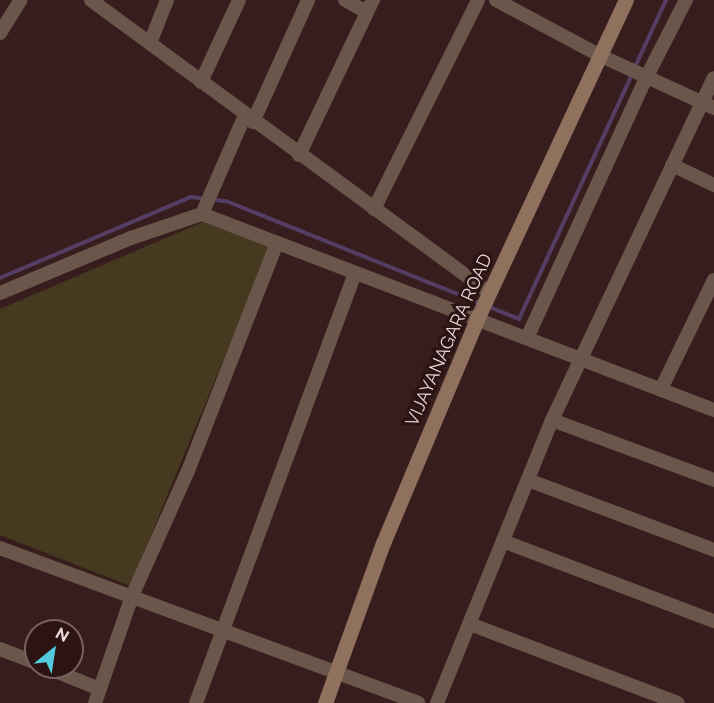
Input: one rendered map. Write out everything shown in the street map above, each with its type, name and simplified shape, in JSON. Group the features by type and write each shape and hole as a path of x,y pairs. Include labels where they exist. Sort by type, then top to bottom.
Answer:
{"street":[{"path":"0,33 5,12 21,0"},
{"path":"150,43 167,0"},
{"path":"201,82 239,0"},
{"path":"202,214 308,0"},
{"path":"299,155 370,6 345,0"},
{"path":"374,209 478,0"},
{"path":"496,0 599,55 708,105"},
{"name":"VIJAYANAGARA ROAD","path":"326,703 383,543 477,319 626,0"},
{"path":"527,338 646,78 686,0"},
{"path":"97,2 249,119 490,293"},
{"path":"437,703 552,420 672,165 708,105 714,78"},
{"path":"672,165 714,185"},
{"path":"0,292 131,237 202,214 714,410"},
{"path":"95,703 132,596 188,471 277,243"},
{"path":"196,703 355,274"},
{"path":"661,388 714,280"},
{"path":"552,420 714,480"},
{"path":"528,480 714,550"},
{"path":"503,541 714,621"},
{"path":"0,548 132,596 221,632 418,703"},
{"path":"470,624 678,703"},
{"path":"0,649 24,658"},
{"path":"75,679 100,689"}],"shaded area":[{"path":"203,222 270,247 130,586 0,535 0,309"}],"waterway":[{"path":"635,67 666,0"},
{"path":"487,306 519,319 632,74"},
{"path":"0,278 191,197 226,201 480,303"}]}
